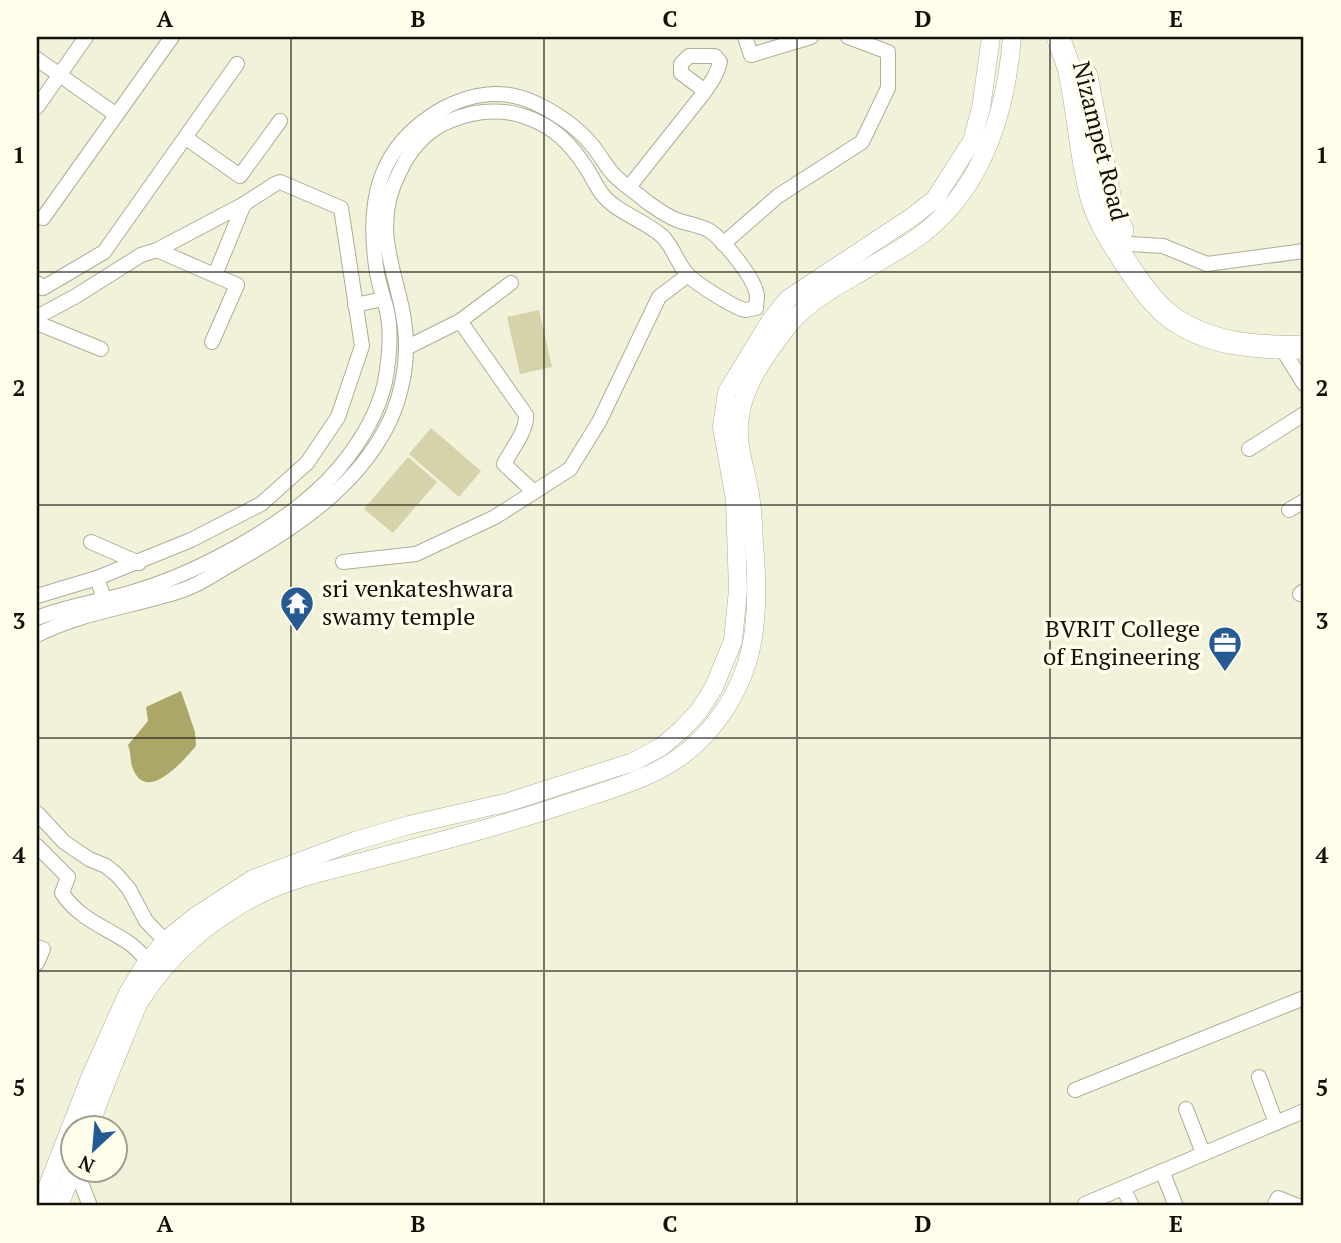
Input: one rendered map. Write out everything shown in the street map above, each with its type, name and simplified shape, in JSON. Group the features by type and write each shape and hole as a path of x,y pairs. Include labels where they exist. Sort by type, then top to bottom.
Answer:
{"main road":[{"name":"Nizampet Road","path":"1058,37 1069,69 1092,199 1111,240 1136,279 1158,306 1182,324 1228,343 1304,347"},
{"name":"Nizampet Road","path":"1073,37 1087,82 1112,211 1130,244 1162,289 1183,307 1208,321 1232,328 1304,332"}],"street":[{"path":"37,107 86,37"},
{"path":"43,218 172,37"},
{"path":"745,37 751,55 811,37"},
{"path":"723,244 778,196 862,142 888,88 888,52 848,37"},
{"path":"40,1206 128,993 171,947 259,894 313,874 514,822 638,780 695,745 717,719 740,684 755,633 757,580 751,497 738,427 740,410 788,299 912,218 935,199 972,141 981,108 991,37"},
{"path":"777,325 920,236 955,202 987,151 998,120 1006,88 1012,37"},
{"path":"37,59 115,114"},
{"path":"37,283 43,288 104,252 237,64"},
{"path":"629,187 705,91"},
{"path":"37,635 224,555 271,526 314,493 339,468 372,421 385,383 387,321 373,239 373,205 380,174 397,145 421,121 458,100 484,94 515,95 537,103 562,118 590,143 614,175 629,187 674,219 708,230 723,244 753,285 757,296 756,308"},
{"path":"37,618 118,599 188,589 245,557 324,503 358,471 386,429 401,386 404,367 406,348 403,312 387,248 385,220 391,187 408,155 431,131 459,116 490,111 522,115 551,128 570,144 602,195 663,237 688,275 739,309 756,308 777,325"},
{"path":"186,138 240,176 280,121"},
{"path":"37,317 141,255 157,250 244,205 280,183 337,205 342,214 362,346 338,417 307,463 261,504 139,563 97,579 37,596"},
{"path":"215,275 244,205"},
{"path":"663,237 674,219"},
{"path":"1130,244 1163,246 1207,264 1304,251"},
{"path":"157,250 237,285 212,342"},
{"path":"351,280 378,274"},
{"path":"343,562 416,554 495,517 570,469 599,422 660,297 688,275"},
{"path":"406,348 460,321 511,283"},
{"path":"355,305 383,299"},
{"path":"460,321 526,415 523,429 504,464 534,492"},
{"path":"37,323 101,349"},
{"path":"1280,347 1304,384"},
{"path":"386,365 404,367"},
{"path":"1249,449 1304,414"},
{"path":"1289,510 1304,501"},
{"path":"91,542 139,563"},
{"path":"118,599 120,570"},
{"path":"97,579 118,599"},
{"path":"37,813 64,842 117,875 146,921 171,947"},
{"path":"37,846 68,877"},
{"path":"89,859 68,877 62,893 79,914 130,944 154,967"},
{"path":"130,944 143,933 146,921"},
{"path":"37,947 43,949 37,963"},
{"path":"95,1114 154,967"},
{"path":"1075,1090 1304,998"},
{"path":"1259,1077 1276,1123"},
{"path":"1186,1110 1203,1153"},
{"path":"1085,1204 1304,1111"},
{"path":"1162,1171 1177,1206"},
{"path":"59,1206 69,1184"},
{"path":"81,1184 90,1206"},
{"path":"1123,1188 1132,1206"},
{"path":"1274,1206 1278,1198 1298,1206"}],"shaded area":[{"path":"539,310 552,367 520,374 507,317"},
{"path":"431,428 481,471 459,497 409,454"},
{"path":"408,457 437,482 393,533 364,509"},
{"path":"181,691 195,732 196,746 164,777 146,782 138,777 132,766 128,745 148,721 146,707"}],"place":[{"name":"sri venkateshwara swamy temple","path":"297,633"},
{"name":"BVRIT College of Engineering","path":"1225,673"}]}
